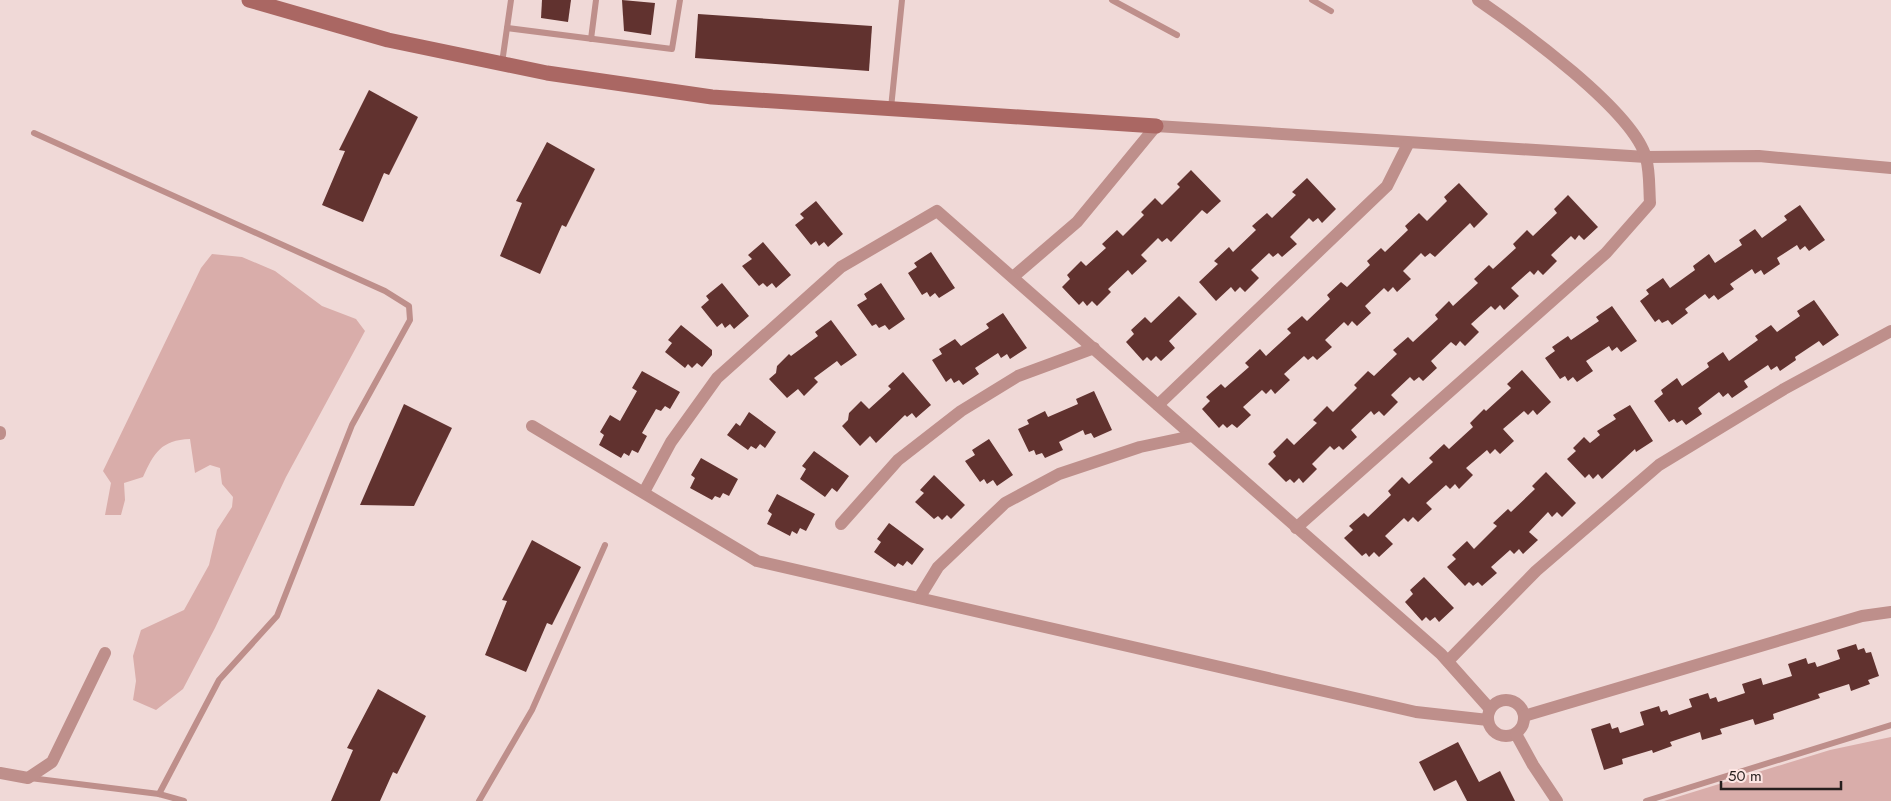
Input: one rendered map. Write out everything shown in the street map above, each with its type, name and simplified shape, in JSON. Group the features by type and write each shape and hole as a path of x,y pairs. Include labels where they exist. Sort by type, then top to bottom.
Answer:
{"street":[{"path":"249,0 388,40 547,73 712,96 1408,144 1646,157 1759,156 1891,168"},
{"path":"1296,528 1606,253 1650,203 1646,157 1636,138 1600,96 1508,20 1478,0"},
{"path":"1013,277 1077,222 1156,126"},
{"path":"1158,405 1387,186 1408,144"},
{"path":"644,492 671,442 716,378 841,267 898,232 937,211 1448,662 1489,714 1490,726 1498,735 1510,736 1516,734 1523,724 1524,716 1521,707 1511,700 1499,701 1489,714"},
{"path":"1448,662 1536,571 1659,466 1784,389 1891,331"},
{"path":"841,524 898,460 961,411 1018,376 1094,348"},
{"path":"532,426 757,561 1416,712 1489,714"},
{"path":"919,598 938,567 1005,503 1059,474 1140,447 1192,436"},
{"path":"1524,716 1862,616 1891,612"},
{"path":"0,773 28,778 52,762 105,653"},
{"path":"1516,734 1557,801"}],"lane":[{"path":"502,63 511,0"},
{"path":"591,39 596,0"},
{"path":"507,28 672,49 680,0"},
{"path":"891,109 902,0"},
{"path":"1112,0 1178,35"},
{"path":"1312,0 1331,11"},
{"path":"34,133 385,292 409,306 411,314 410,320 352,425 277,616 219,680 159,794"},
{"path":"479,801 532,710 605,545"},
{"path":"1646,801 1891,725"},
{"path":"28,778 159,794 184,801"}],"shaded area":[{"path":"212,254 242,257 275,271 322,306 356,319 365,331 286,477 215,628 183,689 156,710 133,700 136,681 133,656 141,630 184,610 209,565 217,530 232,507 233,497 222,484 220,468 210,465 195,473 190,439 165,445 155,455 143,477 124,483 125,500 121,515 105,515 111,483 103,471 201,268"},
{"path":"1891,737 1891,801 1664,801 1830,750"}],"building":[{"path":"542,0 571,0 568,22 541,18"},
{"path":"622,0 655,3 651,35 624,31"},
{"path":"698,14 872,26 869,71 695,58"},
{"path":"369,90 418,117 389,175 384,173 363,222 322,205 345,151 339,150"},
{"path":"547,142 595,169 566,227 562,225 540,274 500,256 522,203 516,201"},
{"path":"1191,170 1221,201 1207,214 1202,210 1171,242 1167,238 1162,242 1158,238 1141,255 1147,261 1132,275 1128,270 1108,289 1111,292 1097,306 1092,301 1087,306 1083,301 1079,305 1062,287 1070,279 1067,275 1081,261 1086,266 1106,248 1102,244 1117,230 1123,236 1144,215 1141,212 1155,198 1162,205 1180,187 1177,184"},
{"path":"1307,178 1336,209 1322,223 1318,218 1313,222 1309,218 1290,237 1297,244 1282,257 1278,253 1273,257 1269,253 1251,270 1259,278 1245,292 1240,287 1235,292 1231,287 1216,301 1199,282 1218,264 1214,261 1229,247 1233,252 1256,230 1252,226 1267,213 1272,218 1296,195 1292,192"},
{"path":"1459,183 1488,214 1474,228 1470,223 1435,257 1430,253 1425,257 1421,253 1403,271 1411,279 1397,292 1393,287 1388,292 1384,288 1365,306 1371,313 1357,326 1352,321 1348,326 1344,322 1325,340 1332,347 1317,360 1313,356 1308,360 1304,356 1284,374 1290,380 1275,394 1271,389 1266,394 1262,390 1243,407 1251,415 1237,428 1232,424 1227,428 1223,424 1219,428 1202,409 1210,401 1206,397 1221,384 1225,388 1249,367 1245,363 1260,349 1266,356 1291,333 1287,329 1302,316 1307,321 1330,299 1327,295 1341,282 1347,287 1370,265 1367,261 1381,248 1385,252 1408,230 1405,226 1419,213 1427,221 1447,201 1444,197"},
{"path":"1568,195 1598,227 1584,240 1579,235 1575,240 1571,236 1551,255 1557,261 1543,275 1538,270 1534,275 1530,271 1511,288 1519,296 1504,310 1500,305 1495,310 1491,306 1471,324 1479,332 1465,346 1460,341 1456,346 1451,342 1431,361 1437,368 1423,381 1419,377 1414,381 1410,377 1391,395 1398,402 1384,416 1379,411 1374,415 1371,411 1351,430 1357,437 1343,450 1339,446 1334,450 1330,446 1312,464 1317,469 1303,483 1299,478 1294,483 1290,479 1286,482 1268,464 1276,456 1273,452 1287,438 1294,445 1317,423 1313,420 1327,406 1333,412 1357,388 1354,385 1368,371 1374,376 1397,354 1393,350 1408,337 1413,342 1438,319 1435,315 1449,301 1453,306 1478,283 1474,279 1489,265 1493,269 1516,248 1513,244 1527,230 1533,236 1557,213 1554,209"},
{"path":"816,201 843,234 828,247 824,242 819,246 816,241 811,245 795,225 804,218 800,214"},
{"path":"1800,205 1825,240 1809,251 1805,246 1800,250 1797,245 1777,258 1780,264 1764,275 1761,270 1755,274 1752,269 1730,284 1734,289 1718,300 1714,295 1709,299 1705,294 1685,309 1688,313 1672,325 1668,320 1662,323 1659,319 1655,322 1640,301 1649,294 1646,290 1663,278 1670,288 1695,270 1693,266 1709,254 1715,263 1742,245 1739,240 1755,229 1762,238 1787,220 1784,216"},
{"path":"763,242 791,275 776,288 772,283 767,287 763,283 759,286 742,266 752,259 748,255"},
{"path":"931,252 955,288 939,298 935,293 930,297 927,292 922,295 908,273 917,267 914,263"},
{"path":"722,283 749,316 734,329 730,324 725,328 722,323 717,327 701,307 709,300 706,296"},
{"path":"881,283 905,319 889,330 885,325 879,328 876,324 872,326 857,305 867,299 864,294"},
{"path":"1179,296 1197,314 1169,341 1175,348 1161,361 1156,356 1151,361 1147,357 1143,361 1126,342 1134,334 1131,330 1145,317 1151,323"},
{"path":"1814,300 1839,335 1823,346 1819,341 1795,357 1796,360 1780,371 1777,366 1771,370 1768,365 1744,381 1748,387 1732,398 1728,393 1723,397 1719,392 1698,408 1702,414 1686,425 1682,420 1677,423 1674,419 1669,422 1654,401 1663,394 1661,390 1677,378 1682,386 1709,367 1707,363 1723,352 1729,361 1758,340 1755,336 1771,325 1777,332 1800,316 1797,311"},
{"path":"1612,306 1637,341 1621,352 1617,347 1612,351 1609,346 1586,361 1593,371 1577,382 1573,377 1568,381 1565,376 1560,379 1545,358 1555,351 1552,347 1568,336 1571,340 1599,321 1596,317"},
{"path":"1003,313 1027,348 1010,359 1007,354 1001,358 998,353 975,368 979,374 963,385 959,380 954,383 951,378 946,382 932,360 942,354 939,349 955,339 961,346 989,328 986,324"},
{"path":"831,320 857,355 841,366 837,361 814,378 818,382 804,396 798,389 787,398 769,379 776,373 777,366 789,354 791,356 818,336 815,332"},
{"path":"681,325 712,350 712,355 702,367 697,363 692,368 688,364 685,368 665,352 672,343 668,340"},
{"path":"1522,370 1551,402 1537,415 1533,410 1528,415 1524,411 1503,429 1514,441 1500,454 1495,449 1490,454 1487,450 1466,468 1473,475 1459,489 1455,484 1450,489 1446,485 1426,503 1432,509 1418,522 1413,517 1408,522 1404,518 1385,536 1393,544 1379,557 1374,552 1369,557 1366,553 1362,556 1344,538 1353,530 1349,526 1364,513 1368,517 1391,495 1388,491 1402,477 1409,484 1433,462 1429,458 1444,444 1449,449 1473,427 1470,423 1484,409 1486,411 1511,388 1507,384"},
{"path":"642,371 680,392 670,409 665,406 661,411 656,409 642,433 647,436 638,453 632,450 629,456 624,453 621,458 599,445 604,435 600,432 610,415 620,421 637,391 632,388"},
{"path":"903,372 931,405 916,418 912,413 907,417 905,415 876,443 870,436 860,446 842,426 848,420 849,413 861,401 869,409 891,389 888,386"},
{"path":"1094,391 1112,430 1094,438 1091,433 1085,435 1083,430 1059,442 1063,450 1045,458 1042,453 1036,455 1034,450 1029,452 1018,429 1029,424 1027,420 1045,411 1048,417 1078,404 1076,399"},
{"path":"404,404 452,428 414,506 360,505"},
{"path":"1630,405 1653,441 1636,452 1635,449 1602,479 1598,474 1593,479 1589,474 1585,478 1567,459 1576,451 1573,448 1584,437 1590,443 1600,435 1597,431 1616,419 1613,415"},
{"path":"749,412 776,432 765,448 760,444 756,449 751,446 748,450 727,435 736,423 740,426"},
{"path":"989,439 1013,475 997,486 993,480 987,484 984,479 980,482 965,461 975,455 972,450"},
{"path":"814,451 849,476 837,492 832,488 825,497 800,479 806,469 802,466"},
{"path":"701,458 738,479 729,496 723,493 720,498 715,496 712,500 690,488 695,478 691,475"},
{"path":"1546,472 1576,503 1562,517 1557,512 1552,517 1548,512 1529,532 1538,540 1523,554 1519,549 1514,554 1510,550 1491,567 1497,573 1482,586 1478,582 1473,586 1469,582 1465,586 1447,567 1456,559 1452,555 1467,541 1474,549 1497,526 1493,523 1508,509 1511,512 1535,489 1532,486"},
{"path":"934,475 965,505 951,519 947,515 942,520 938,516 934,519 915,502 924,493 920,490"},
{"path":"777,494 815,514 806,531 800,528 797,534 792,531 790,536 767,524 772,514 768,511"},
{"path":"889,523 924,549 912,565 907,561 903,566 898,563 895,567 874,552 881,542 877,539"},
{"path":"532,540 581,567 552,625 547,623 526,672 485,655 507,601 502,600"},
{"path":"1424,577 1454,608 1439,622 1435,617 1430,621 1426,617 1422,621 1405,602 1413,594 1410,590"},
{"path":"1856,644 1858,650 1864,648 1866,653 1871,652 1879,676 1868,680 1870,684 1851,691 1849,684 1818,694 1820,698 1773,714 1774,719 1755,725 1753,719 1720,729 1722,734 1702,740 1700,732 1670,742 1672,746 1653,753 1652,750 1622,759 1623,764 1604,770 1591,729 1610,723 1612,729 1618,727 1620,733 1644,725 1640,712 1659,706 1661,712 1667,710 1669,715 1692,707 1689,699 1708,693 1710,699 1716,697 1718,702 1745,693 1742,684 1761,678 1763,685 1792,676 1788,664 1806,658 1808,664 1815,662 1817,667 1840,659 1837,650"},
{"path":"378,689 426,716 397,774 393,772 380,801 331,801 353,750 347,748"},
{"path":"1458,742 1479,782 1500,771 1515,801 1467,801 1456,780 1434,791 1419,762"}]}
